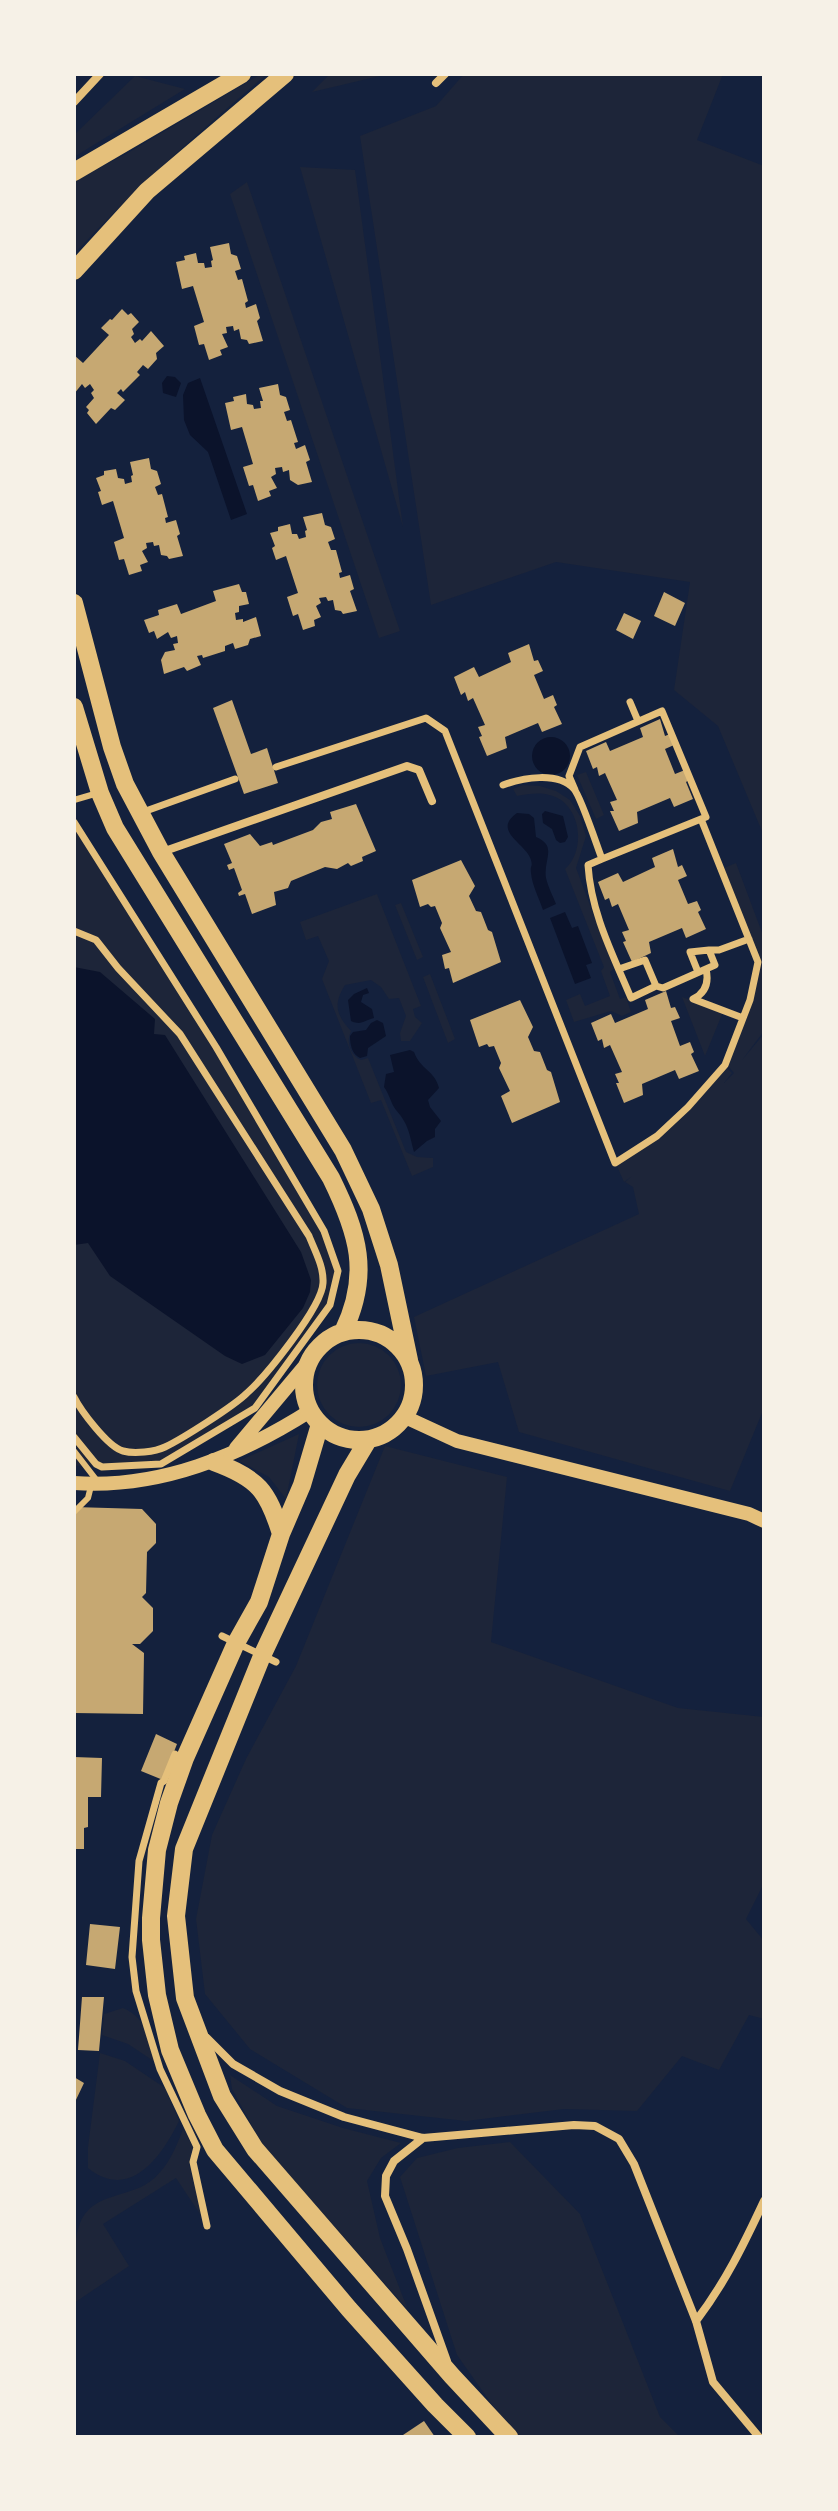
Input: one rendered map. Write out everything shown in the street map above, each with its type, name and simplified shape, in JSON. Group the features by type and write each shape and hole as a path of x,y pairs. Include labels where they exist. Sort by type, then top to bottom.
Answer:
{"main road":[{"path":"74,172 242,74"},
{"path":"74,271 147,191 285,74"},
{"path":"74,603 118,767 138,814 343,1150 371,1209 389,1265 414,1374 415,1389 405,1417 388,1432 368,1440 350,1440 334,1434 315,1417 305,1395 304,1377 309,1361 329,1338 362,1329 381,1334 397,1344 409,1360"},
{"path":"74,707 100,793 130,853 331,1178 344,1205 360,1261 355,1308 343,1332"},
{"path":"315,1417 302,1485 281,1534 259,1602 229,1640 169,1803 157,1850 151,1940 157,1995 170,2050 197,2115 226,2165 349,2309 467,2437"},
{"path":"368,1440 347,1475 184,1849 176,1916 185,1998 222,2096 255,2149 452,2376 509,2437"},
{"path":"222,1458 264,1490 273,1506 281,1534"}],"street":[{"path":"74,102 100,74"},
{"path":"436,83 445,74"},
{"path":"630,702 638,721"},
{"path":"602,859 569,776 580,747 662,711 706,817 588,865 589,882 599,923 631,998 715,965 709,950"},
{"path":"276,767 426,718 445,731 615,1163 657,1136 725,1065 750,1000 758,962 701,819"},
{"path":"161,852 407,766 419,770 432,801"},
{"path":"503,785 536,777 562,782 575,790"},
{"path":"138,814 235,779"},
{"path":"74,822 216,1047 324,1231 338,1271 330,1305 255,1408 161,1464 102,1467 74,1437"},
{"path":"74,931 96,940 180,1034 309,1236 321,1267 323,1286 288,1346 246,1395 163,1448 121,1451 110,1443 74,1397"},
{"path":"743,1018 693,999 705,989 708,978 690,952 698,949 719,950 749,939"},
{"path":"619,969 645,960 656,986"},
{"path":"222,1458 309,1361"},
{"path":"74,1483 151,1480 222,1458 315,1417"},
{"path":"405,1417 457,1441 749,1514 764,1521"},
{"path":"229,1640 269,1659"},
{"path":"175,1754 161,1783 139,1861 132,1957 136,1991 160,2069 197,2147 193,2162 207,2226"},
{"path":"185,1998 206,2037 233,2064 280,2091 344,2117 423,2138 574,2125 595,2126 619,2139 634,2164 696,2321 713,2382 759,2437"},
{"path":"423,2138 394,2161 386,2176 385,2196 452,2376"},
{"path":"696,2321 737,2259 764,2201"}],"lane":[{"path":"74,800 100,793"},
{"path":"74,1451 96,1484 74,1512"}],"shaded area":[{"path":"261,74 267,74 168,161 74,254 74,181"},
{"path":"330,74 388,74 312,92"},
{"path":"464,74 723,74 697,140 764,166 764,836 718,726 674,690 690,582 556,562 431,605 360,136 436,106"},
{"path":"135,76 185,89 74,157 74,135"},
{"path":"300,167 355,170 403,527"},
{"path":"247,182 400,631 379,638 230,194"},
{"path":"167,376 175,377 181,383 176,397 163,393 162,383"},
{"path":"200,378 247,514 231,520 208,452 190,435 184,420 183,395 188,383"},
{"path":"551,737 564,743 570,756 564,769 551,775 538,769 532,756 538,743"},
{"path":"586,772 604,815 596,819 577,775"},
{"path":"523,785 556,791 570,800 580,816 586,836 576,868 614,969 610,972 620,999 626,997 631,1012 622,1016 611,1011 574,1022 566,1000 580,994 585,1006 610,996 601,971 604,967 565,869 578,844 577,824 568,807 556,797 539,794 517,796 513,789"},
{"path":"545,811 563,816 568,837 565,842 556,840 552,829 543,823 542,814"},
{"path":"517,813 529,814 534,818 536,837 548,849 546,878 556,904 543,910 533,882 531,860 509,832 510,820"},
{"path":"74,824 214,1047 322,1231 337,1271 329,1304 254,1407 161,1463 74,1466"},
{"path":"736,863 764,938 764,1031 742,1060 764,1034 764,1408 730,1491 519,1432 498,1362 426,1376 414,1317 639,1214 633,1187 625,1182 632,1176 624,1182 616,1164 658,1136 726,1067 732,1073 724,1083 734,1073 727,1065 760,961 724,868"},
{"path":"377,894 421,1006 413,1009 415,1017 422,1023 410,1041 401,1041 400,1033 406,1016 399,998 389,999 381,987 371,980 345,985 338,1009 351,1031 352,1052 361,1060 368,1058 406,1152 417,1157 433,1158 433,1167 412,1176 381,1100 371,1103 322,979 329,961 318,936 306,940 300,922"},
{"path":"401,903 423,957 417,960 395,905"},
{"path":"565,912 572,928 578,926 592,963 586,965 591,978 575,984 550,918"},
{"path":"74,967 100,972 155,1019 154,1034 165,1035 301,1252 311,1280 310,1292 303,1308 265,1355 242,1364 225,1356 110,1276 88,1243 74,1245"},
{"path":"430,974 455,1039 448,1043 423,977"},
{"path":"367,988 369,993 363,995 361,1002 372,1009 374,1018 360,1023 351,1021 348,1000"},
{"path":"682,997 723,1012 705,1056"},
{"path":"377,1020 383,1023 386,1036 368,1048 367,1056 360,1058 352,1049 350,1036 353,1032 366,1030"},
{"path":"410,1050 437,1082 439,1088 428,1100 441,1121 435,1129 435,1137 414,1152 406,1125 384,1087 386,1074 394,1072 390,1055"},
{"path":"359,1343 375,1346 389,1355 398,1369 401,1385 398,1401 389,1415 375,1424 359,1427 343,1424 329,1415 320,1401 317,1385 320,1369 329,1355 343,1346"},
{"path":"299,1434 286,1499 269,1477 239,1461"},
{"path":"385,1446 507,1477 491,1642 678,1708 764,1717 764,1883 746,1919 764,1941 764,2019 749,2015 719,2070 682,2056 637,2111 564,2109 466,2121 347,2108 250,2049 205,1994 196,1919 212,1835 246,1759 296,1666"},
{"path":"123,2008 142,2023 155,2062 128,2044 102,2035 104,2014"},
{"path":"100,2053 125,2061 165,2088 179,2121 154,2160 131,2177 118,2180 103,2177 88,2168"},
{"path":"230,2075 277,2106 401,2143 381,2158 367,2181 380,2238 408,2310 263,2146 232,2089"},
{"path":"183,2129 193,2147 189,2164 202,2217 176,2178 103,2224 129,2266 74,2303 75,2242 85,2214 98,2203 141,2187 156,2176 172,2154"},
{"path":"510,2142 580,2214 660,2417 680,2437 519,2437 505,2423 457,2355 400,2177 417,2158 458,2148"}],"building":[{"path":"229,243 231,254 237,256 241,269 235,271 238,280 242,279 248,301 246,308 256,304 263,341 249,344 241,339 239,329 234,331 233,326 226,327 227,333 222,334 228,347 220,350 222,355 209,360 204,344 199,345 194,326 204,322 193,286 182,289 176,262 196,253 198,263 204,263 205,268 212,267 210,247"},
{"path":"122,309 139,322 132,329 134,334 131,337 135,343 140,339 142,341 151,331 164,346 156,353 157,359 148,369 143,365 137,372 140,375 123,392 121,389 117,393 125,400 115,410 111,408 96,424 86,407 94,398 90,384 85,388 82,384 74,394 74,355 83,363 109,335 101,328"},
{"path":"278,384 280,395 286,397 290,410 284,412 287,421 291,420 298,442 294,443 296,449 305,445 312,482 298,485 290,480 289,470 283,472 282,467 275,468 276,474 271,477 277,488 269,491 271,496 258,501 243,467 253,464 242,427 231,430 225,403 246,394 247,404 253,405 254,409 261,408 260,401 263,401 259,388"},
{"path":"149,458 151,469 157,471 161,484 155,487 158,495 162,494 168,517 165,518 166,523 176,520 183,556 169,559 161,555 159,545 146,543 147,548 142,551 148,562 140,565 142,571 129,575 124,559 119,560 114,542 124,538 113,501 102,505 96,478 104,475 104,471 116,469 118,478 124,479 125,484 132,482 130,462"},
{"path":"322,513 325,525 331,527 335,539 328,542 331,550 336,550 342,572 339,573 340,578 350,575 354,589 350,591 357,611 343,614 335,610 333,600 319,598 321,603 316,606 321,617 314,620 315,626 303,630 298,614 293,616 287,597 298,593 286,556 276,560 270,533 290,524 292,534 297,534 299,539 306,537 303,517"},
{"path":"239,584 242,592 246,592 249,604 239,606 239,612 235,613 236,620 243,619 243,622 256,617 261,636 250,639 248,645 235,649 233,643 225,646 225,651 203,658 202,655 197,656 201,665 187,671 184,667 164,674 161,660 165,652 175,650 173,644 178,643 177,636 171,638 168,632 157,639 154,631 149,633 144,620 159,615 158,610 177,604 181,614 216,601 213,591"},
{"path":"664,592 685,603 675,626 654,616"},
{"path":"624,613 641,621 633,639 616,630"},
{"path":"529,644 534,661 538,660 543,671 534,675 544,699 553,695 557,705 554,707 562,724 542,732 538,723 505,737 507,748 487,756 478,727 485,725 473,698 468,701 465,692 461,695 454,677 474,667 479,677 511,662 508,653"},
{"path":"232,700 251,754 267,748 278,783 244,794 213,708"},
{"path":"660,719 665,736 670,734 674,745 665,749 675,774 685,770 693,799 674,807 670,798 637,812 638,823 619,831 610,811 614,811 610,802 617,800 605,773 599,776 586,751 606,742 610,751 643,737 640,728"},
{"path":"356,804 376,851 351,866 348,863 337,869 325,867 291,881 288,888 274,892 276,905 252,914 245,894 239,896 242,890 234,868 229,870 227,865 232,863 224,844 250,834 260,846 272,842 273,845 313,830 321,822 332,819 330,812"},
{"path":"673,849 678,867 682,865 687,876 678,880 688,904 697,901 701,910 698,912 706,929 686,938 682,928 649,942 651,953 632,962 622,932 629,930 618,904 612,907 609,898 605,900 598,882 618,873 623,882 655,867 652,858"},
{"path":"461,860 475,886 469,896 492,932 501,962 453,983 442,955 451,952 440,928 442,923 435,906 428,904 420,907 412,880"},
{"path":"666,991 671,1008 675,1007 680,1018 671,1021 680,1046 690,1042 694,1052 691,1054 699,1071 679,1079 675,1070 642,1084 643,1095 624,1103 615,1074 622,1072 610,1045 604,1048 591,1023 611,1014 615,1023 648,1009 645,1000"},
{"path":"520,1000 533,1027 528,1037 534,1051 540,1052 547,1070 551,1072 560,1102 512,1123 501,1096 510,1091 499,1068 501,1063 494,1046 487,1044 479,1047 470,1020"},
{"path":"74,1507 142,1509 156,1524 156,1543 147,1552 146,1593 142,1597 153,1608 153,1631 140,1644 132,1644 144,1653 143,1714 74,1713"},
{"path":"156,1734 177,1744 163,1780 141,1771"},
{"path":"74,1757 102,1758 101,1797 88,1797 84,1849 74,1849"},
{"path":"90,1924 120,1927 115,1969 86,1965"},
{"path":"82,1997 104,1997 99,2051 78,2050"},
{"path":"74,2077 84,2083 74,2104"},
{"path":"424,2421 435,2437 400,2437"}]}
